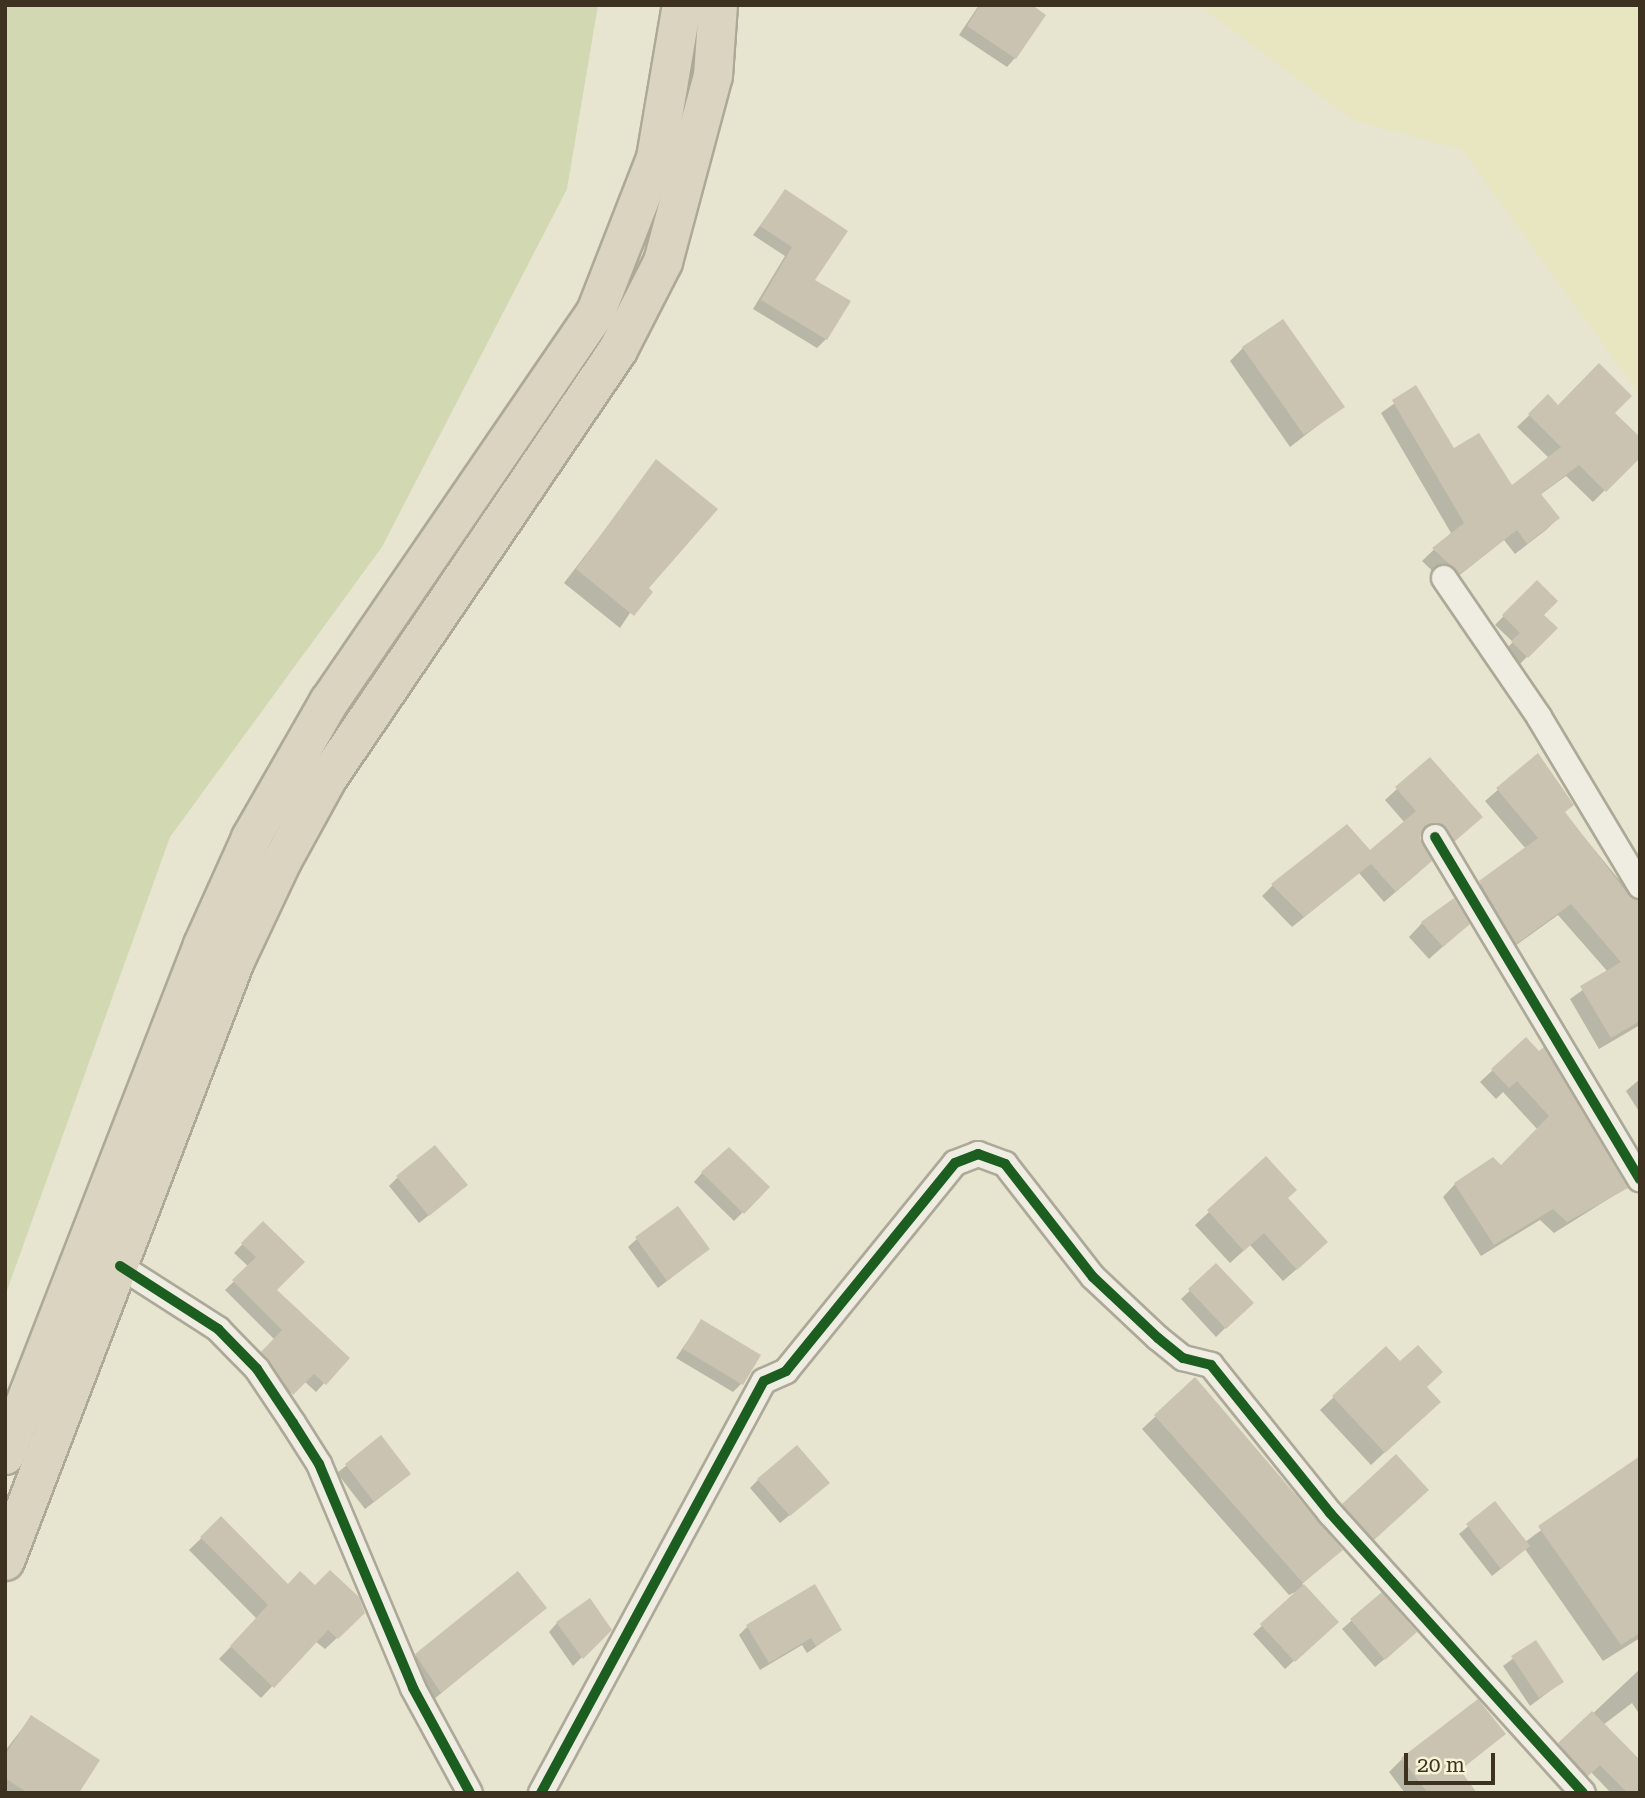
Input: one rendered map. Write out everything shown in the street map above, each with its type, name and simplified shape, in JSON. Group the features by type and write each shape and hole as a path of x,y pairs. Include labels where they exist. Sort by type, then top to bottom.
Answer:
{"highway":[{"path":"5,1455 203,945 251,838 329,702 596,312 656,158 682,5"},
{"path":"5,1561 235,961 282,861 358,733 611,361 663,262 713,76 718,5"}],"street":[{"path":"1444,578 1539,717 1640,886"},
{"path":"1435,837 1640,1179"},
{"path":"541,1793 764,1381 786,1371 955,1163 978,1154 1005,1164 1093,1277 1158,1338 1183,1358 1211,1365 1330,1513 1583,1793"},
{"path":"120,1266 218,1329 257,1369 293,1423 319,1464 413,1688 470,1793"}],"green space":[{"path":"5,5 598,5 567,189 382,547 170,837 5,1296"},
{"path":"1199,5 1640,5 1640,395 1462,150 1353,120"}],"building":[{"path":"980,5 1032,5 1046,15 1016,59 967,26"},
{"path":"785,189 848,231 815,280 851,301 827,340 761,300 792,247 760,226"},
{"path":"1283,319 1345,407 1304,435 1242,347"},
{"path":"1599,363 1632,396 1615,413 1640,437 1640,458 1606,492 1579,465 1541,494 1560,518 1527,544 1517,530 1460,574 1432,548 1464,523 1392,400 1416,385 1454,448 1479,433 1512,485 1561,447 1528,414 1548,394 1558,405"},
{"path":"656,459 718,509 649,588 653,592 634,616 576,569"},
{"path":"1537,580 1558,601 1544,615 1558,628 1528,658 1511,641 1520,633 1502,615"},
{"path":"1538,753 1574,805 1565,812 1628,894 1640,901 1640,1021 1611,1038 1580,986 1621,962 1571,904 1516,944 1479,881 1538,838 1496,788"},
{"path":"1430,757 1483,817 1455,841 1443,824 1427,825 1420,838 1432,861 1396,892 1371,864 1304,917 1271,884 1347,824 1370,850 1416,811 1395,787"},
{"path":"1454,898 1470,924 1443,947 1421,922"},
{"path":"1526,1037 1539,1051 1544,1047 1628,1188 1567,1222 1553,1209 1494,1245 1454,1183 1493,1157 1501,1165 1549,1116 1517,1081 1509,1088 1491,1069"},
{"path":"435,1145 468,1185 429,1216 396,1176"},
{"path":"729,1147 770,1187 744,1214 701,1172"},
{"path":"1266,1156 1297,1190 1288,1198 1328,1242 1297,1270 1264,1233 1244,1251 1207,1210"},
{"path":"678,1206 710,1249 667,1281 635,1237"},
{"path":"263,1221 305,1262 277,1290 350,1358 326,1385 314,1374 293,1395 261,1352 282,1330 232,1280 256,1257 241,1243"},
{"path":"1216,1263 1254,1303 1226,1329 1188,1289"},
{"path":"701,1319 761,1355 743,1385 683,1349"},
{"path":"1418,1345 1443,1372 1427,1387 1441,1402 1385,1453 1332,1396 1386,1346 1400,1361"},
{"path":"1195,1377 1343,1550 1303,1583 1154,1415"},
{"path":"381,1435 411,1474 374,1502 345,1464"},
{"path":"797,1445 830,1483 790,1516 757,1479"},
{"path":"1396,1454 1429,1490 1374,1540 1342,1504"},
{"path":"1640,1456 1640,1633 1621,1645 1538,1526"},
{"path":"1495,1501 1530,1546 1501,1569 1466,1524"},
{"path":"221,1516 288,1584 300,1571 315,1585 330,1570 359,1597 365,1613 338,1639 328,1630 274,1688 230,1646 268,1605 200,1537"},
{"path":"518,1571 547,1608 441,1693 415,1654"},
{"path":"815,1584 842,1630 816,1646 811,1638 769,1663 746,1625"},
{"path":"1304,1584 1339,1622 1295,1662 1260,1624"},
{"path":"1382,1592 1417,1632 1385,1660 1350,1619"},
{"path":"590,1598 612,1630 583,1659 556,1622"},
{"path":"1536,1640 1564,1682 1539,1698 1511,1656"},
{"path":"1478,1699 1506,1734 1460,1770 1477,1793 1428,1793 1401,1758"},
{"path":"1592,1711 1640,1760 1640,1793 1628,1793 1600,1765 1588,1776 1558,1743"},
{"path":"31,1715 100,1760 79,1793 28,1793 5,1778 5,1755"}],"cycle path":[{"path":"1435,837 1640,1179"},
{"path":"541,1793 764,1381 786,1371 955,1163 978,1154 1005,1164 1093,1277 1158,1338 1183,1358 1211,1365 1330,1513 1583,1793"},
{"path":"120,1266 218,1329 257,1369 293,1423 319,1464 413,1688 470,1793"}]}
